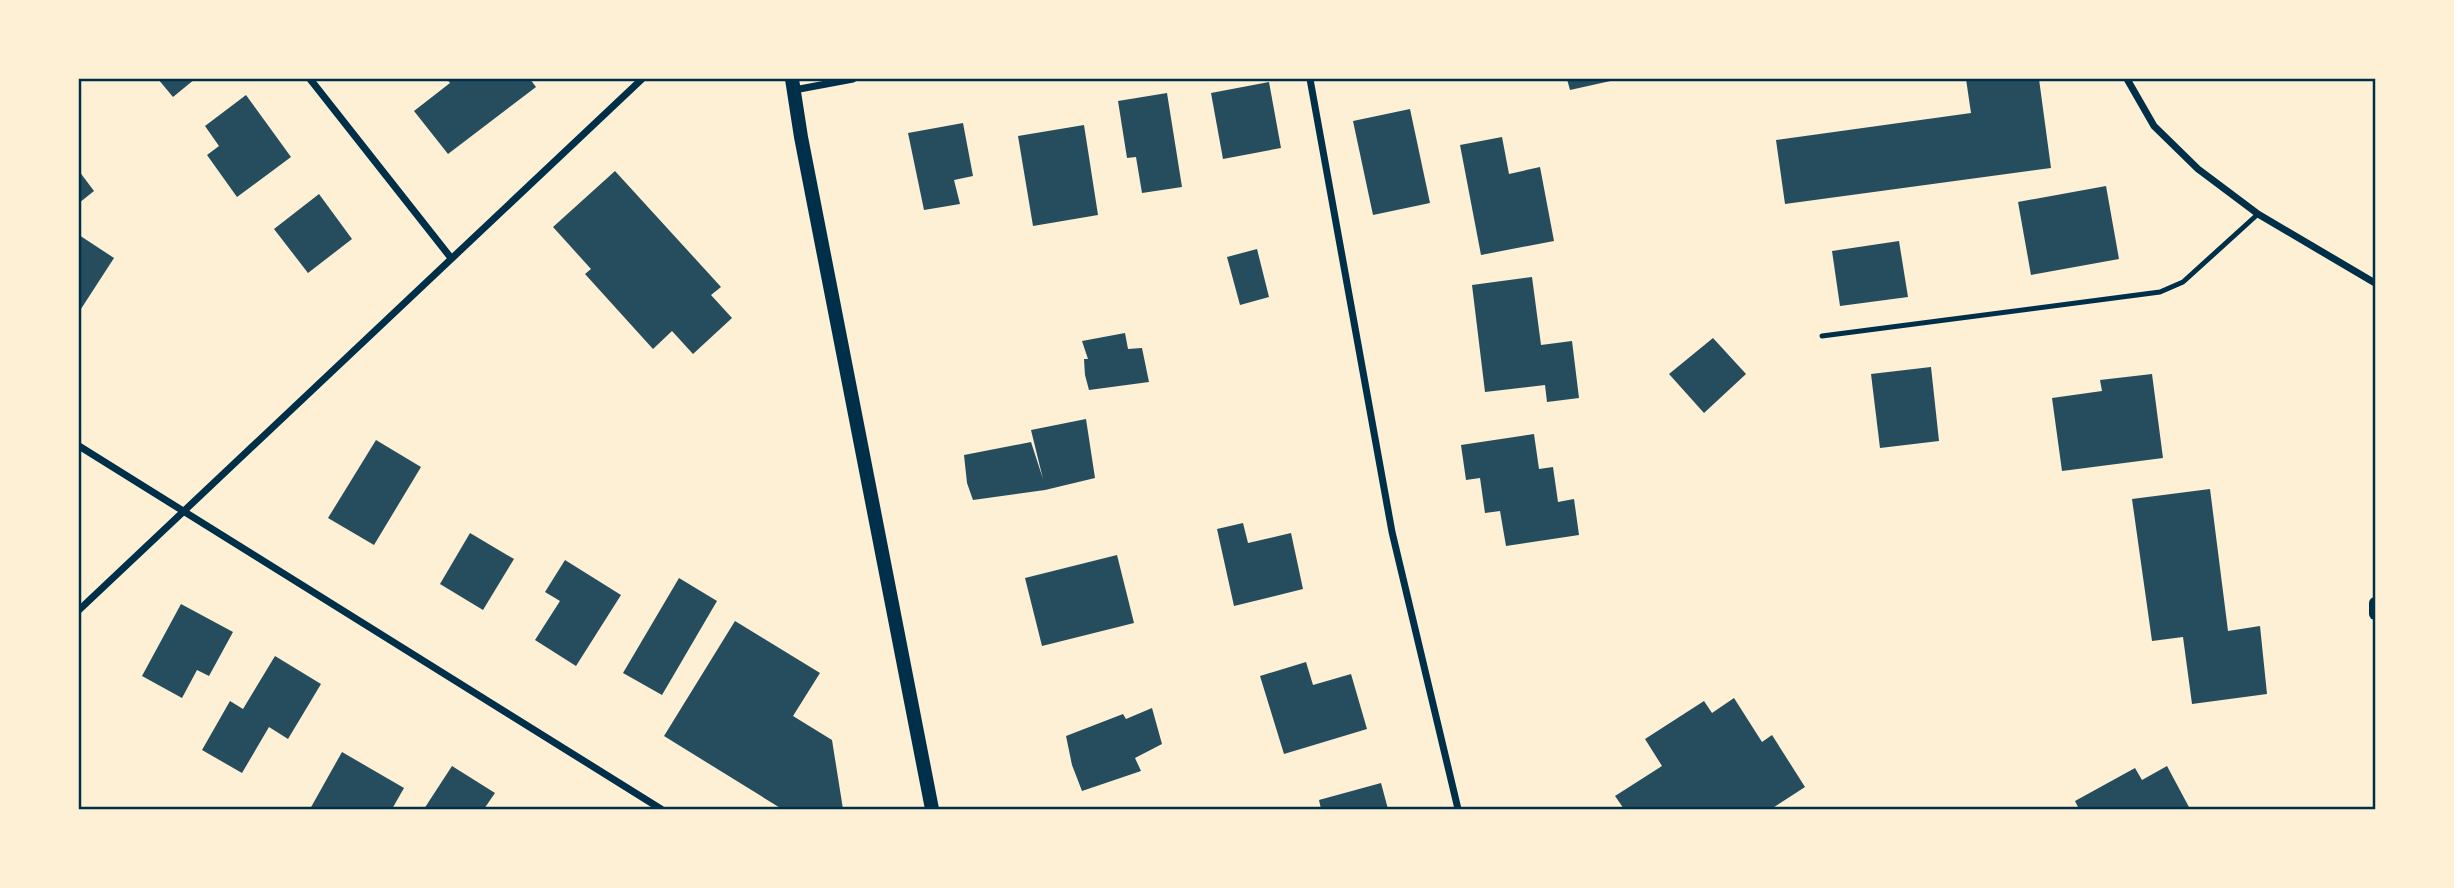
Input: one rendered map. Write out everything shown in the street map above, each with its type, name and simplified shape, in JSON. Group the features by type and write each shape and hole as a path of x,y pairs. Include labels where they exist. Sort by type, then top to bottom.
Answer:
{"main road":[{"path":"793,84 801,137 932,809"}],"street":[{"path":"310,79 451,258"},
{"path":"79,610 642,79"},
{"path":"793,84 853,79"},
{"path":"1310,79 1392,533 1458,809"},
{"path":"2127,79 2154,126 2198,169 2258,214 2375,283"},
{"path":"79,446 661,809"},
{"path":"2375,604 2375,614"}],"lane":[{"path":"1822,337 2160,292 2183,282 2258,214"}],"building":[{"path":"158,79 195,79 173,97"},
{"path":"447,79 530,79 536,87 448,154 414,111 450,83"},
{"path":"1567,79 1615,79 1615,80 1570,90"},
{"path":"1966,79 2039,79 2051,168 1785,204 1776,140 1971,113"},
{"path":"1269,82 1281,148 1223,159 1211,93"},
{"path":"1167,93 1182,187 1142,193 1136,157 1127,158 1118,101"},
{"path":"246,95 291,157 237,197 207,155 219,146 205,126"},
{"path":"1410,109 1430,203 1373,215 1353,121"},
{"path":"963,123 973,176 954,180 960,204 924,210 908,133"},
{"path":"1084,125 1098,215 1033,226 1018,136"},
{"path":"1502,137 1509,174 1540,167 1554,241 1481,255 1460,145"},
{"path":"79,171 94,191 79,203"},
{"path":"615,171 721,287 711,295 732,318 693,354 672,331 653,349 585,274 591,269 553,227"},
{"path":"2106,186 2119,259 2031,275 2018,202"},
{"path":"319,194 352,239 308,273 274,229"},
{"path":"79,235 114,258 79,312"},
{"path":"1899,241 1908,297 1840,306 1832,251"},
{"path":"1257,249 1269,297 1240,305 1227,257"},
{"path":"1532,277 1541,345 1572,341 1579,398 1547,402 1545,385 1485,392 1472,285"},
{"path":"1125,333 1128,349 1142,348 1149,382 1089,390 1084,359 1088,359 1082,341"},
{"path":"1713,338 1746,374 1704,413 1669,374"},
{"path":"1931,367 1939,441 1880,448 1871,374"},
{"path":"2152,374 2163,458 2062,471 2052,398 2102,391 2100,380"},
{"path":"1086,419 1095,478 1045,490 973,500 967,483 964,455 1031,442 1043,479 1031,430"},
{"path":"1534,434 1539,469 1553,467 1558,502 1574,499 1579,535 1506,546 1500,511 1485,513 1480,478 1466,480 1461,445"},
{"path":"376,440 421,467 374,545 328,518"},
{"path":"2210,489 2228,631 2260,626 2267,694 2192,704 2183,637 2152,641 2132,499"},
{"path":"1243,523 1248,543 1291,533 1303,589 1234,606 1217,529"},
{"path":"470,533 514,559 483,610 440,584"},
{"path":"1117,555 1134,623 1042,646 1025,578"},
{"path":"565,560 621,595 576,666 535,640 560,601 545,592"},
{"path":"679,578 717,601 662,695 623,673"},
{"path":"181,604 233,632 209,676 197,670 182,698 142,676"},
{"path":"735,621 820,673 793,716 832,740 843,809 782,809 664,736"},
{"path":"275,656 321,684 288,739 269,727 242,773 202,750 230,701 243,709"},
{"path":"1306,662 1313,685 1351,674 1367,729 1284,754 1260,676"},
{"path":"1734,698 1762,742 1772,735 1805,787 1771,809 1624,809 1615,796 1662,766 1645,739 1704,701 1712,713"},
{"path":"1152,708 1162,744 1135,758 1141,771 1082,791 1072,765 1066,736 1123,714 1126,719"},
{"path":"342,752 404,788 392,809 310,809"},
{"path":"452,766 495,793 484,809 424,809"},
{"path":"2167,766 2190,809 2079,809 2075,801 2135,768 2142,780"},
{"path":"1381,783 1388,809 1321,809 1319,800"}]}
